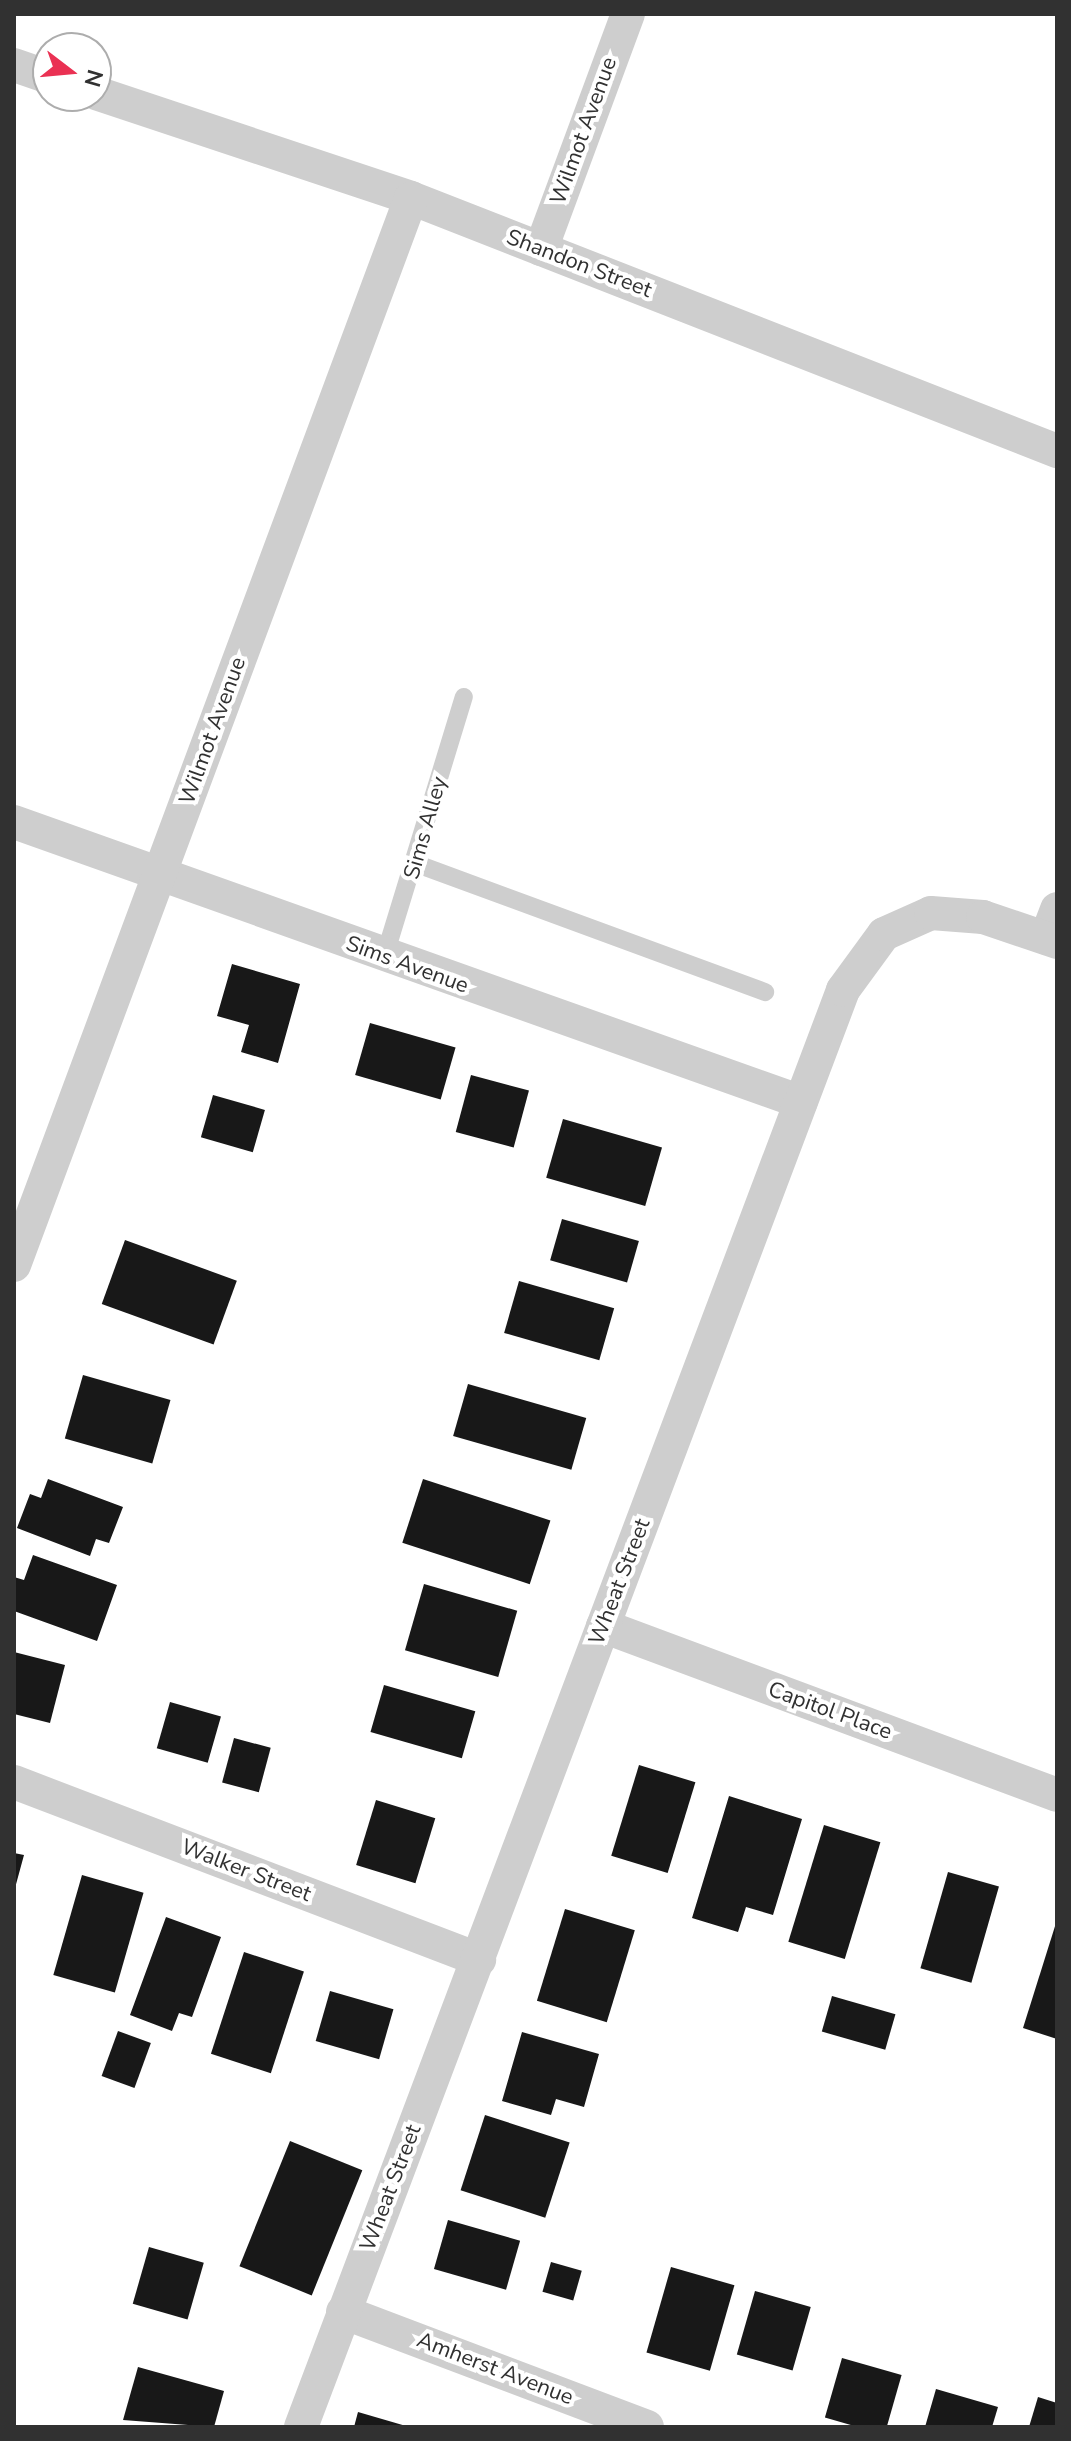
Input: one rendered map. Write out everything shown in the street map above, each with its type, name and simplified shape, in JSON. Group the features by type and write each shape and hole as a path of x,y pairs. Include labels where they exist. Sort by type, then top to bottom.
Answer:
{"street":[{"name":"Wilmot Avenue","path":"541,249 628,14"},
{"name":"Shandon Street","path":"112,98 411,198 1057,451"},
{"name":"Wilmot Avenue","path":"14,1265 411,198"},
{"name":"Sims Avenue","path":"14,822 384,958 801,1102"},
{"name":"Wheat Street","path":"301,2427 801,1102 859,959 896,925 962,913 1053,930"},
{"name":"Capitol Place","path":"603,1626 1057,1795"},
{"name":"Walker Street","path":"14,1782 479,1960"},
{"name":"Amherst Avenue","path":"343,2312 647,2427"}],"lane":[{"name":"Sims Alley","path":"384,958 417,864 464,697"},
{"path":"417,864 765,992"}],"building":[{"path":"232,964 300,984 278,1063 241,1052 249,1025 217,1016"},
{"path":"370,1023 456,1048 441,1099 355,1075"},
{"path":"471,1075 529,1091 514,1148 456,1132"},
{"path":"213,1095 265,1110 253,1152 201,1137"},
{"path":"563,1119 662,1147 645,1206 546,1178"},
{"path":"562,1219 639,1241 627,1282 550,1260"},
{"path":"125,1240 237,1281 214,1345 102,1304"},
{"path":"519,1281 614,1308 599,1360 504,1333"},
{"path":"83,1375 170,1400 152,1464 65,1438"},
{"path":"468,1384 586,1418 571,1470 453,1436"},
{"path":"48,1479 123,1507 109,1543 96,1539 90,1556 17,1528 30,1494 41,1498"},
{"path":"423,1479 550,1520 530,1584 402,1543"},
{"path":"33,1555 117,1585 97,1641 14,1611 14,1577 24,1580"},
{"path":"424,1584 517,1611 498,1677 405,1650"},
{"path":"14,1652 65,1665 50,1723 14,1714"},
{"path":"384,1685 475,1711 462,1758 370,1732"},
{"path":"170,1702 221,1717 208,1763 157,1748"},
{"path":"234,1738 271,1748 259,1792 222,1782"},
{"path":"639,1765 695,1782 668,1873 611,1856"},
{"path":"729,1796 802,1819 773,1915 746,1907 738,1932 692,1918"},
{"path":"376,1800 435,1818 415,1883 356,1865"},
{"path":"824,1825 880,1842 845,1959 788,1942"},
{"path":"14,1853 24,1855 15,1888 14,1888"},
{"path":"948,1872 999,1887 971,1983 920,1968"},
{"path":"82,1875 144,1893 115,1993 53,1975"},
{"path":"565,1909 635,1930 607,2022 537,2001"},
{"path":"166,1917 221,1937 192,2017 179,2013 172,2031 130,2015"},
{"path":"1057,1924 1057,2039 1023,2028"},
{"path":"244,1952 304,1971 271,2073 211,2054"},
{"path":"330,1991 393,2009 379,2059 316,2041"},
{"path":"832,1996 895,2014 885,2050 822,2032"},
{"path":"118,2031 151,2043 134,2088 102,2076"},
{"path":"522,2032 599,2054 584,2107 556,2099 551,2115 502,2101"},
{"path":"485,2115 570,2143 545,2218 461,2190"},
{"path":"290,2141 362,2170 312,2295 239,2266"},
{"path":"448,2220 520,2241 506,2290 434,2269"},
{"path":"149,2247 204,2263 188,2319 133,2304"},
{"path":"551,2262 582,2271 573,2301 542,2292"},
{"path":"671,2267 734,2285 710,2371 646,2353"},
{"path":"755,2291 811,2307 793,2370 737,2354"},
{"path":"842,2358 902,2375 887,2427 858,2427 825,2418"},
{"path":"138,2367 224,2391 214,2427 123,2420"},
{"path":"936,2389 998,2407 992,2427 925,2427"},
{"path":"1038,2397 1057,2403 1057,2427 1029,2427"},
{"path":"358,2412 406,2426 406,2427 354,2427"}]}
